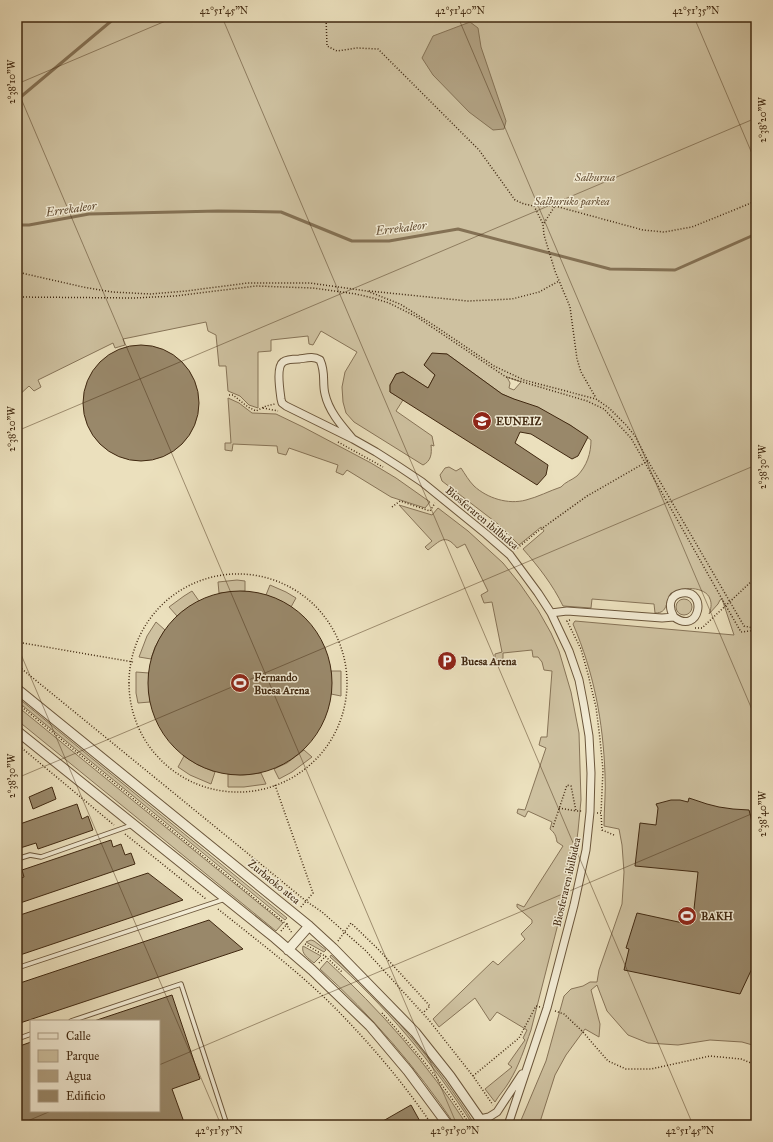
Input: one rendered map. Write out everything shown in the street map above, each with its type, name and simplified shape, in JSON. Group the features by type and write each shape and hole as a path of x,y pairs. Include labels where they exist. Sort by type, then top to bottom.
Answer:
{"street":[{"name":"Biosferaren ibilbidea","path":"353,440 330,408 325,393 323,366 320,360 315,357 283,361 279,372 282,403 376,452 422,482 510,555 551,613 569,651 584,706 589,736 591,773 586,811 586,850 574,904 547,1008 508,1125"},
{"path":"551,613 567,610 662,618 674,617 684,622 695,617 698,611 699,606 693,595 687,593 676,595 670,606 670,611 674,617"},
{"name":"Zurbaoko atea","path":"17,690 309,926 333,948 415,1032 450,1076 482,1122"},
{"path":"17,731 226,898 312,970 370,1026 408,1071 448,1125"},
{"path":"288,950 309,926"},
{"name":"Biosferaren ibilbidea","path":"482,1122 497,1112 529,1064"}],"lane":[{"path":"17,859 30,855 41,857 134,825"},
{"path":"17,968 226,898"},
{"path":"74,1020 181,984 228,1125"},
{"path":"17,1039 30,1034"}],"path":[{"path":"326,17 327,46 337,51 356,48 378,49 479,150 515,200 524,204 534,206 555,206 643,230 664,232 692,227 756,201"},
{"path":"534,206 543,224 544,235 551,260 570,307 577,359 581,372 596,399"},
{"path":"543,224 555,206"},
{"path":"17,272 112,292 151,294 248,283 310,283 367,291 468,301 512,299 539,292 559,281"},
{"path":"17,297 134,298 175,296 256,286 313,288 359,294 389,303 417,317 506,377 587,401 604,409 631,438 741,632 750,631 756,628"},
{"path":"359,294 367,291 400,304 494,366 518,378 596,399 609,408 635,436 744,626 756,628"},
{"path":"228,395 233,395 248,407 256,411 282,403"},
{"path":"263,408 281,412"},
{"path":"334,439 386,468"},
{"path":"510,555 537,532 587,496 648,461"},
{"path":"392,507 400,501 430,511 435,502 432,500"},
{"path":"162,764 148,750 138,726 131,704 129,682 140,639 150,620 165,602 184,588 204,579 228,573 253,574 273,578 293,588 311,600 325,619 336,638 343,659 346,682 344,704 338,725 327,745 313,762 295,775 275,784 253,790 231,793 209,790 187,781 166,769"},
{"path":"694,628 702,628 756,577"},
{"path":"573,618 568,621 581,649 596,707 603,770 601,813 602,830 614,836"},
{"path":"17,642 133,662"},
{"path":"17,665 306,901 322,912 366,951 423,1013 473,1076 494,1106 497,1103"},
{"path":"17,704 286,924 297,940 325,956 342,971"},
{"path":"17,744 119,830 283,961 338,1011 371,1046 419,1105 432,1125"},
{"path":"274,938 313,893 275,784"},
{"path":"553,827 567,785 571,786 576,812"},
{"path":"559,808 576,812 586,811 601,813"},
{"path":"582,816 586,811"},
{"path":"304,980 333,948 351,923 379,950 430,1006 423,1013"},
{"path":"539,1007 541,1001"},
{"path":"473,1076 519,1038 536,1006 564,1014 582,1031 608,1061 626,1069 650,1069 710,1056 741,1059 756,1065"},
{"path":"378,1008 436,1076 470,1125"}],"green space":[{"name":"Salburua","path":"17,17 756,17 756,1046 742,1042 710,1040 678,1045 648,1043 628,1035 607,1011 597,985 591,990 600,1024 599,1037 585,1029 566,1055 555,1075 539,1125 519,1125 546,1061 564,996 571,989 583,986 590,982 597,982 599,970 622,904 624,872 619,829 604,826 605,774 600,716 587,661 573,624 575,621 734,635 722,599 709,614 711,606 710,599 704,592 698,590 686,589 676,591 670,597 664,609 659,613 655,613 654,604 592,599 591,608 563,606 545,576 523,549 544,531 541,527 519,545 498,524 442,481 440,475 445,468 449,467 456,471 461,468 472,484 491,497 512,502 526,500 561,487 577,476 588,459 591,440 570,425 502,394 447,354 432,354 424,365 435,375 428,388 403,372 396,374 390,385 390,392 403,400 396,411 432,436 434,446 431,445 430,457 423,465 354,422 346,413 343,402 342,387 345,372 357,352 321,331 313,345 309,344 308,336 271,340 271,351 258,352 258,408 249,405 240,396 228,391 226,366 219,366 216,335 208,331 206,322 123,339 125,345 115,348 113,343 38,380 41,387 34,391 29,386 17,397","holes":["507,377 521,382 514,390 509,388 510,383"]},
{"path":"228,398 239,403 252,413 276,414 303,427 371,463 396,478 430,502 425,508 391,497 347,470 343,475 336,472 338,465 289,448 286,455 278,453 277,446 233,444 232,451 225,450 225,443 231,443"},
{"path":"399,505 432,515 438,508 468,531 503,563 520,584 538,610 559,651 571,692 579,733 581,800 574,861 531,1030 516,1070 495,1102 485,1089 512,1067 508,1064 525,1040 523,1038 527,1030 497,1012 490,1021 475,998 439,1027 433,1019 493,961 498,965 525,939 521,934 532,923 532,920 517,907 517,904 524,907 563,846 557,842 555,835 550,829 552,822 528,811 525,817 517,813 518,809 525,810 546,748 539,745 541,737 547,737 552,671 544,670 542,662 538,657 533,657 532,650 503,653 503,659 495,660 495,654 502,652 492,602 484,603 481,595 488,591 465,544 457,548 453,543 442,540 428,550 425,547 432,541"},
{"path":"237,580 245,581 245,591 219,593 218,582"},
{"path":"270,585 296,598 291,607 266,595"},
{"path":"192,591 199,601 177,616 169,607"},
{"path":"684,599 690,601 692,607 690,613 684,615 678,613 676,607 678,601"},
{"path":"156,622 165,630 155,647 151,659 139,657 147,636"},
{"path":"331,671 341,671 341,696 331,694"},
{"path":"136,672 149,673 150,702 138,703 136,693"},
{"path":"17,697 287,918 285,920 17,701"},
{"path":"17,706 283,923 276,931 17,720"},
{"path":"304,750 312,757 292,772 279,779 274,769 287,763"},
{"path":"184,756 198,765 215,772 211,784 190,775 178,767"},
{"path":"261,773 266,784 244,787 228,787 228,774 243,775"},
{"path":"311,940 326,950 324,952 306,942"},
{"path":"303,946 321,956 314,963 304,954"},
{"path":"331,955 372,994 409,1035 444,1079 475,1125 473,1125 442,1079 425,1057 370,995 330,957"},
{"path":"327,961 366,999 420,1059 467,1125 455,1125 425,1083 392,1042 375,1023 320,969"}],"water":[{"path":"470,22 478,28 481,47 506,121 504,129 493,130 469,112 433,75 422,58 433,36"}],"building":[{"path":"141,345 163,349 182,362 195,381 199,403 195,425 182,444 163,457 141,461 119,457 100,444 87,425 83,403 87,381 100,362 119,349"},
{"path":"432,353 447,354 502,394 538,407 588,437 578,456 572,459 531,434 520,432 515,443 548,465 546,475 537,485 390,392 390,385 396,374 403,372 428,388 435,375 424,365"},
{"name":"Fernando Buesa Arena","path":"231,591 249,591 275,598 291,607 305,618 316,632 325,648 332,674 332,692 325,718 316,734 305,748 283,764 267,771 249,775 231,775 213,771 197,764 182,754 169,741 159,726 152,710 148,692 148,674 152,656 159,640 169,625 182,612 197,602 213,595"},
{"path":"52,787 56,799 33,809 29,797"},
{"path":"689,798 719,807 749,810 753,825 756,824 756,960 740,994 624,970 629,949 626,948 637,913 683,923 685,918 689,919 694,909 698,872 635,866 640,823 656,825 658,808 656,804 671,800 688,802"},
{"path":"77,804 82,819 88,816 93,830 38,849 36,843 17,849 17,825"},
{"path":"111,840 113,847 121,844 125,855 131,853 135,864 17,904 17,879 24,877 22,870"},
{"path":"148,873 183,900 17,956 17,916"},
{"path":"209,920 243,949 17,1024 17,984"},
{"path":"172,995 200,1079 172,1089 185,1125 17,1125 17,1047 30,1042 30,1112 160,1112 160,1020 97,1020"},
{"path":"411,1105 422,1125 376,1125"}],"waterway":[{"path":"17,100 116,17"},
{"name":"Errekaleor","path":"17,225 29,225 89,214 218,211 281,212 352,241 389,241 458,229 610,269 675,270 756,234"}],"place":[{"name":"EUNEIZ","path":"482,421"},
{"name":"Buesa Arena","path":"447,661"},
{"name":"Fernando Buesa Arena","path":"240,683"},
{"name":"BAKH","path":"687,916"}],"park label":[{"name":"Salburuko parkea","path":"572,201"}]}
